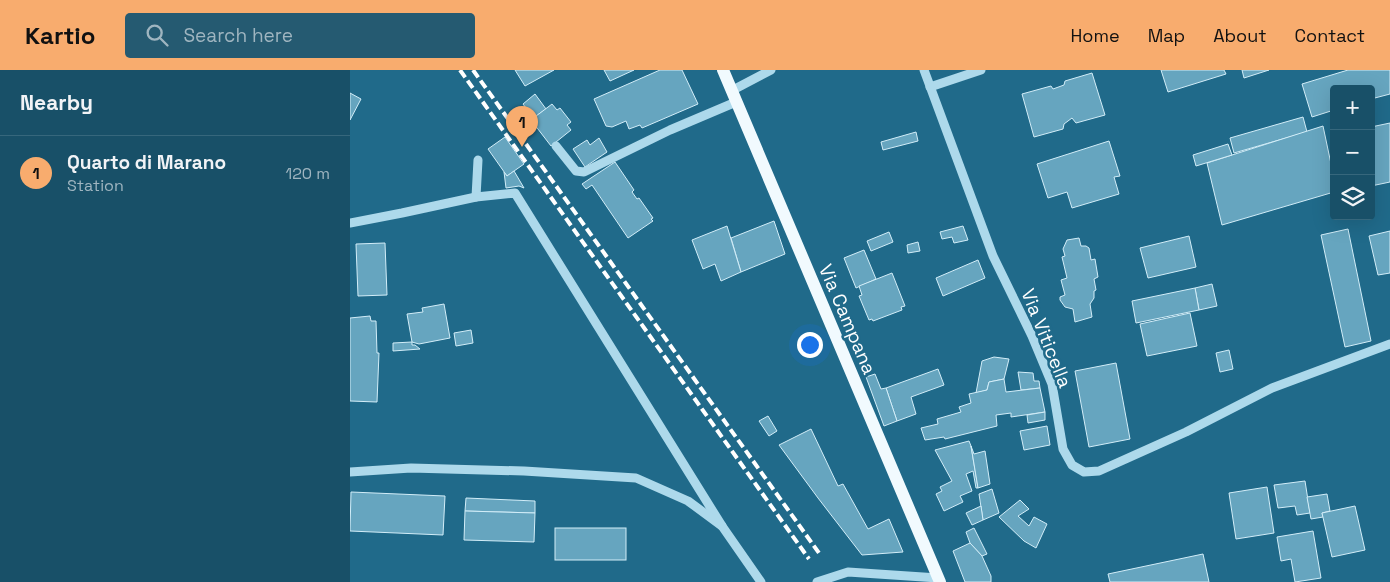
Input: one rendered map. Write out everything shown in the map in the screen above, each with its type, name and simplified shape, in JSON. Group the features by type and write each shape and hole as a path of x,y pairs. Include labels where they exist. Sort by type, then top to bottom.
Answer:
{"main road":[{"name":"Via Campana","path":"723,70 939,580"}],"street":[{"path":"556,146 576,171 584,172 734,96 771,70"},
{"name":"Via Viticella","path":"924,70 993,256 1032,336 1052,384 1063,449 1072,465 1084,472 1099,471 1178,436 1272,388 1390,344"},
{"path":"930,87 982,70"},
{"path":"476,197 478,160"},
{"path":"350,222 476,197 515,193 722,526 762,582"},
{"path":"350,472 411,468 514,470 636,478 688,501 722,526"},
{"path":"817,582 848,572 939,580"}],"building":[{"path":"515,70 554,70 525,86"},
{"path":"604,70 634,70 610,81"},
{"path":"660,70 682,70 698,104 642,128 640,125 629,129 626,121 612,127 606,126 594,99"},
{"path":"1161,70 1224,70 1226,74 1168,92"},
{"path":"1242,70 1269,70 1244,78"},
{"path":"1348,70 1390,70 1390,94 1375,98 1375,85 1330,85 1330,111 1312,117 1302,84"},
{"path":"1092,73 1105,115 1076,123 1072,118 1064,124 1063,129 1034,137 1022,94 1051,86 1053,89 1064,85 1065,81"},
{"path":"350,93 361,99 350,120"},
{"path":"535,94 546,109 533,118 523,104"},
{"path":"552,104 557,110 560,108 571,122 567,125 571,130 551,146 531,120"},
{"path":"1303,117 1307,132 1234,153 1230,138"},
{"path":"1390,123 1390,182 1375,185 1375,130 1375,126"},
{"path":"1323,126 1330,159 1330,193 1222,225 1207,163"},
{"path":"916,132 918,141 883,150 881,142"},
{"path":"505,137 524,164 507,176 488,149"},
{"path":"599,138 607,152 585,167 573,149 587,140 590,145"},
{"path":"1109,141 1120,176 1114,177 1119,194 1072,208 1067,192 1048,198 1037,164"},
{"path":"1228,144 1232,155 1196,166 1193,155"},
{"path":"615,162 634,190 632,192 637,199 639,198 653,218 651,219 653,221 628,238 592,185 586,189 582,184"},
{"path":"514,171 524,188 519,186 506,188 504,172 507,176"},
{"path":"774,221 785,254 741,272 731,238"},
{"path":"727,226 741,272 721,281 715,264 703,269 692,240"},
{"path":"963,226 968,240 954,243 952,237 942,239 940,232"},
{"path":"1348,229 1371,341 1345,347 1321,235"},
{"path":"1390,231 1390,273 1378,275 1369,236"},
{"path":"889,232 893,242 871,251 867,241"},
{"path":"1189,236 1196,267 1148,278 1140,248"},
{"path":"1079,238 1081,246 1089,248 1091,260 1095,259 1098,277 1094,279 1096,290 1090,304 1092,317 1075,322 1073,309 1065,307 1060,297 1065,295 1061,280 1067,278 1062,257 1065,256 1063,249 1067,240"},
{"path":"918,242 920,251 908,253 907,245"},
{"path":"385,243 387,295 358,296 356,244"},
{"path":"864,250 876,279 856,288 844,258"},
{"path":"978,260 985,278 943,296 936,278"},
{"path":"892,273 905,306 901,307 902,310 873,321 872,319 869,320 859,296 862,295 859,286"},
{"path":"1212,284 1217,306 1199,310 1195,288"},
{"path":"1195,288 1199,310 1136,323 1132,301"},
{"path":"444,304 450,338 419,344 412,342 407,314 423,312 422,308"},
{"path":"1190,313 1197,346 1147,356 1140,324"},
{"path":"370,316 371,321 376,321 377,353 379,353 377,402 350,401 350,318"},
{"path":"471,330 473,343 456,346 454,333"},
{"path":"412,342 412,345 420,349 393,351 393,343"},
{"path":"1229,350 1233,369 1220,372 1216,353"},
{"path":"994,357 1009,359 1004,379 989,382 987,390 976,393 982,361"},
{"path":"1116,363 1130,439 1089,447 1075,371"},
{"path":"938,369 944,385 911,397 916,414 897,421 886,388"},
{"path":"1018,372 1033,373 1034,381 1039,381 1040,388 1021,390"},
{"path":"875,374 881,389 886,388 897,421 884,426 866,377"},
{"path":"1004,379 1006,392 1040,388 1045,412 1011,417 1011,413 996,415 997,426 945,439 944,437 925,440 921,428 938,424 937,419 961,412 959,407 971,403 969,394 987,390 989,382"},
{"path":"1045,412 1045,420 1028,423 1027,415"},
{"path":"768,416 777,431 769,436 759,421"},
{"path":"1047,426 1050,445 1024,450 1020,431"},
{"path":"811,429 838,486 843,484 868,529 889,519 903,552 862,555 779,445"},
{"path":"969,441 978,488 976,488 973,471 966,474 972,491 960,496 963,502 944,511 936,494 942,491 940,487 952,481 935,450"},
{"path":"971,446 974,454 985,451 990,484 978,488"},
{"path":"1305,481 1310,513 1297,515 1295,506 1278,508 1274,485"},
{"path":"1267,487 1274,533 1236,539 1229,493"},
{"path":"992,489 999,513 983,520 979,494"},
{"path":"351,492 445,496 443,535 350,531"},
{"path":"1327,494 1330,511 1322,513 1323,517 1311,519 1307,497"},
{"path":"466,498 535,501 535,513 465,511"},
{"path":"1020,500 1029,509 1018,516 1029,526 1034,517 1047,524 1036,548 1024,541 999,517"},
{"path":"981,506 983,520 972,525 966,513"},
{"path":"1355,506 1365,550 1332,557 1322,513"},
{"path":"465,511 535,513 534,542 464,540"},
{"path":"555,528 626,528 626,560 555,560"},
{"path":"974,528 987,554 982,556 970,543 966,532"},
{"path":"1313,531 1321,578 1295,582 1291,559 1281,561 1277,537"},
{"path":"970,543 982,556 991,576 991,582 965,582 953,551"},
{"path":"1203,554 1209,582 1110,582 1108,574"}],"railway":[{"path":"460,70 809,559"},
{"path":"473,70 819,553"}],"place":[{"name":"Quarto di Marano","path":"522,147"}]}
